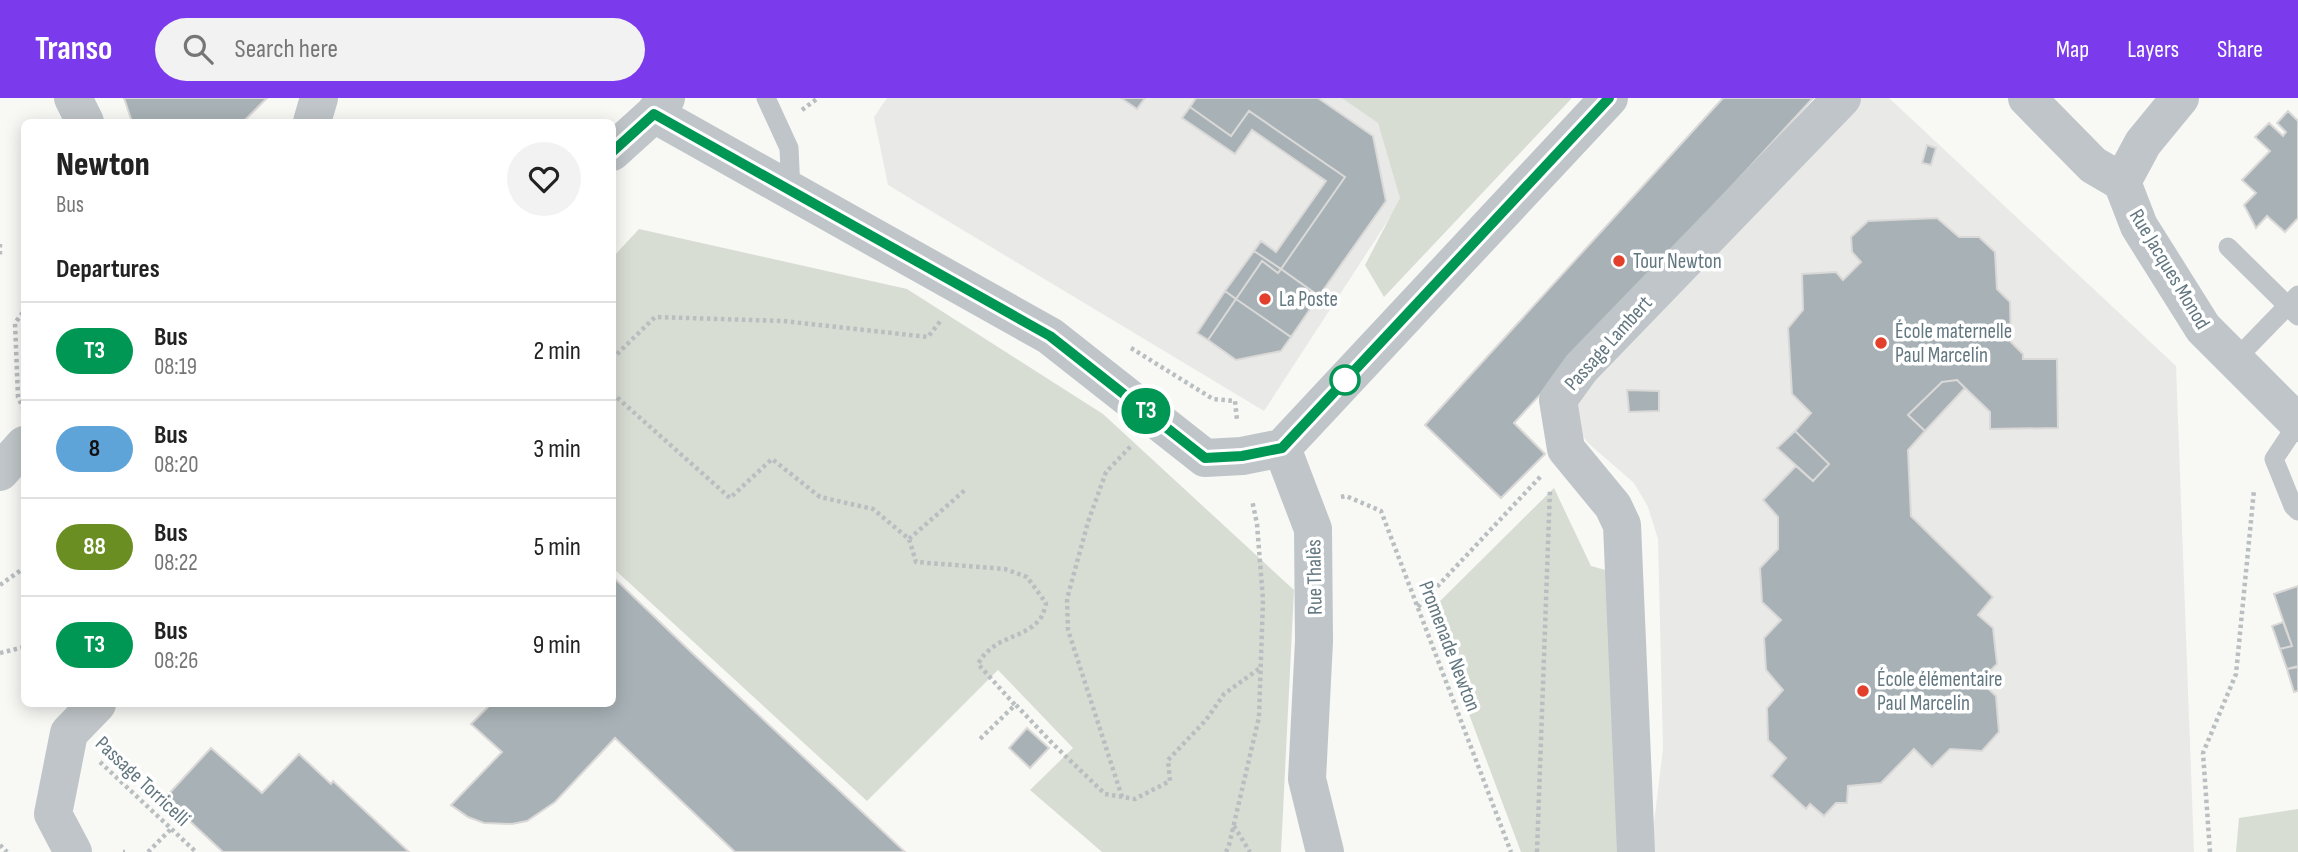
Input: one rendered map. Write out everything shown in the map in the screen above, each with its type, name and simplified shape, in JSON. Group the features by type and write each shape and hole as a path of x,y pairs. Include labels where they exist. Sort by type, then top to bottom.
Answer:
{"street":[{"path":"73,98 84,119"},
{"path":"313,119 319,98"},
{"path":"616,148 660,106 790,191 1050,336 1205,458 1242,456 1282,448 1609,98"},
{"name":"Passage Lambert","path":"1558,457 1558,400 1581,368 1842,98"},
{"path":"2027,98 2093,165 2122,182"},
{"name":"Rue Jacques Monod","path":"2180,98 2143,143 2122,182 2139,226 2203,328 2298,423"},
{"path":"0,472 21,448"},
{"name":"Rue Thalès","path":"1282,448 1313,529 1314,641 1307,779 1325,852"},
{"path":"1558,457 1613,506 1622,525 1636,852"},
{"path":"73,852 53,814 69,733 94,707"}],"lane":[{"path":"766,98 789,148 790,191"},
{"path":"2228,247 2294,306 2235,360"},
{"path":"2298,423 2274,459 2293,506 2298,511"}],"path":[{"path":"0,244 0,255"},
{"path":"616,355 655,317 783,321 928,337 964,289"},
{"path":"21,315 15,323 18,397 21,404"},
{"path":"1123,344 1213,399 1235,401 1238,423"},
{"path":"616,397 730,498 772,459 820,497 873,509 909,539 916,562 1005,569 1027,578 1046,604 1041,618 1024,632 1000,641 982,655 978,664 1053,744 1105,794 1135,799 1170,781 1168,760 1206,720 1224,694 1261,668"},
{"path":"1122,797 1068,630 1067,599 1088,522 1106,472 1132,446"},
{"path":"1418,607 1558,457"},
{"path":"1537,852 1558,457"},
{"path":"2210,852 2203,753 2236,674 2255,486"},
{"path":"909,539 965,490"},
{"name":"Promenade Newton","path":"1334,498 1346,496 1381,511 1511,852"},
{"path":"1226,852 1259,717 1263,600 1257,524 1252,500"},
{"path":"0,585 21,570"},
{"path":"0,653 21,649"},
{"path":"980,739 1015,705"},
{"name":"Passage Torricelli","path":"69,733 196,852"},
{"path":"1234,826 1250,852"},
{"path":"148,852 171,829"},
{"path":"0,845 7,852"}],"shaded area":[{"path":"887,98 1362,98 1437,145 1264,411 888,185 874,117"},
{"path":"1342,98 1572,98 1384,297 1365,265 1400,198 1378,123"},
{"path":"1861,98 1889,98 2176,366 2194,852 1655,852 1653,831 1663,749 1658,539 1648,507 1634,483 1588,443 1573,423 1573,398 1790,168"},
{"path":"639,229 907,289 1103,414 1294,590 1281,852 1102,852 1030,790 1073,748 998,670 867,801 616,571 616,254"},
{"path":"1554,488 1591,566 1609,571 1621,852 1521,852 1430,611"},
{"path":"2298,809 2298,852 2236,852 2239,818"}],"building":[{"path":"124,98 267,98 246,119 131,119"},
{"path":"1121,98 1145,98 1137,109"},
{"path":"1196,98 1318,98 1373,136 1386,201 1319,296 1281,269 1345,177 1249,111 1231,136 1190,107"},
{"name":"Tour Newton","path":"1723,98 1813,98 1514,423 1545,454 1501,498 1425,425"},
{"path":"1190,107 1231,136 1249,111 1345,177 1281,269 1254,251 1261,241 1276,252 1326,181 1252,130 1235,154 1182,118"},
{"path":"2288,111 2298,121 2298,218 2285,232 2267,216 2256,228 2244,205 2256,193 2242,180 2270,151 2255,137 2269,123 2283,136 2286,132 2277,123"},
{"path":"1927,145 1936,148 1931,165 1922,163"},
{"path":"1937,218 1959,237 1979,237 1995,252 1997,289 2010,302 2011,342 2023,354 2023,359 2057,359 2058,428 1990,429 1990,412 1957,380 1942,382 1908,415 1925,431 1908,450 1911,516 1993,597 1978,615 1993,628 1997,664 1980,681 1996,696 1999,732 1982,751 1950,749 1932,767 1914,749 1881,783 1848,786 1847,803 1836,803 1824,816 1810,804 1806,809 1771,776 1786,758 1768,740 1767,708 1783,690 1766,670 1764,638 1781,620 1762,602 1760,568 1778,549 1778,517 1763,500 1796,466 1813,481 1829,464 1795,431 1811,413 1792,394 1788,328 1803,310 1802,274 1836,272 1843,280 1861,262 1852,252 1851,237 1868,221"},
{"path":"1254,251 1281,269 1278,273 1262,261 1236,299 1225,291"},
{"path":"1262,261 1278,273 1281,269 1319,296 1291,337 1236,299"},
{"path":"1225,291 1236,299 1208,340 1197,333"},
{"path":"1236,299 1291,337 1281,351 1236,360 1208,340"},
{"path":"1957,380 1965,388 1925,431 1908,415 1942,382"},
{"path":"1627,390 1659,391 1659,411 1629,412"},
{"path":"1795,431 1829,464 1813,481 1777,448"},
{"path":"616,580 905,852 735,852 615,738 555,802 527,821 512,824 484,823 468,817 451,805 502,752 471,724 488,707 616,707"},
{"path":"2298,586 2298,667 2287,669 2280,649 2292,646 2274,594"},
{"path":"2283,622 2292,646 2280,649 2272,626"},
{"path":"2298,666 2298,691 2294,692 2287,669"},
{"path":"1027,728 1049,748 1030,768 1009,748"},
{"path":"211,748 262,793 299,754 331,784 333,781 409,852 223,852 165,798"}],"bus line":[{"name":"T3","path":"616,148 654,114 1050,336 1205,458 1242,456 1282,448 1609,98"}],"place":[{"name":"Tour Newton","path":"1619,261"},
{"name":"La Poste","path":"1265,299"},
{"name":"École maternelle Paul Marcelin","path":"1881,343"},
{"name":"École élémentaire Paul Marcelin","path":"1863,691"}]}
